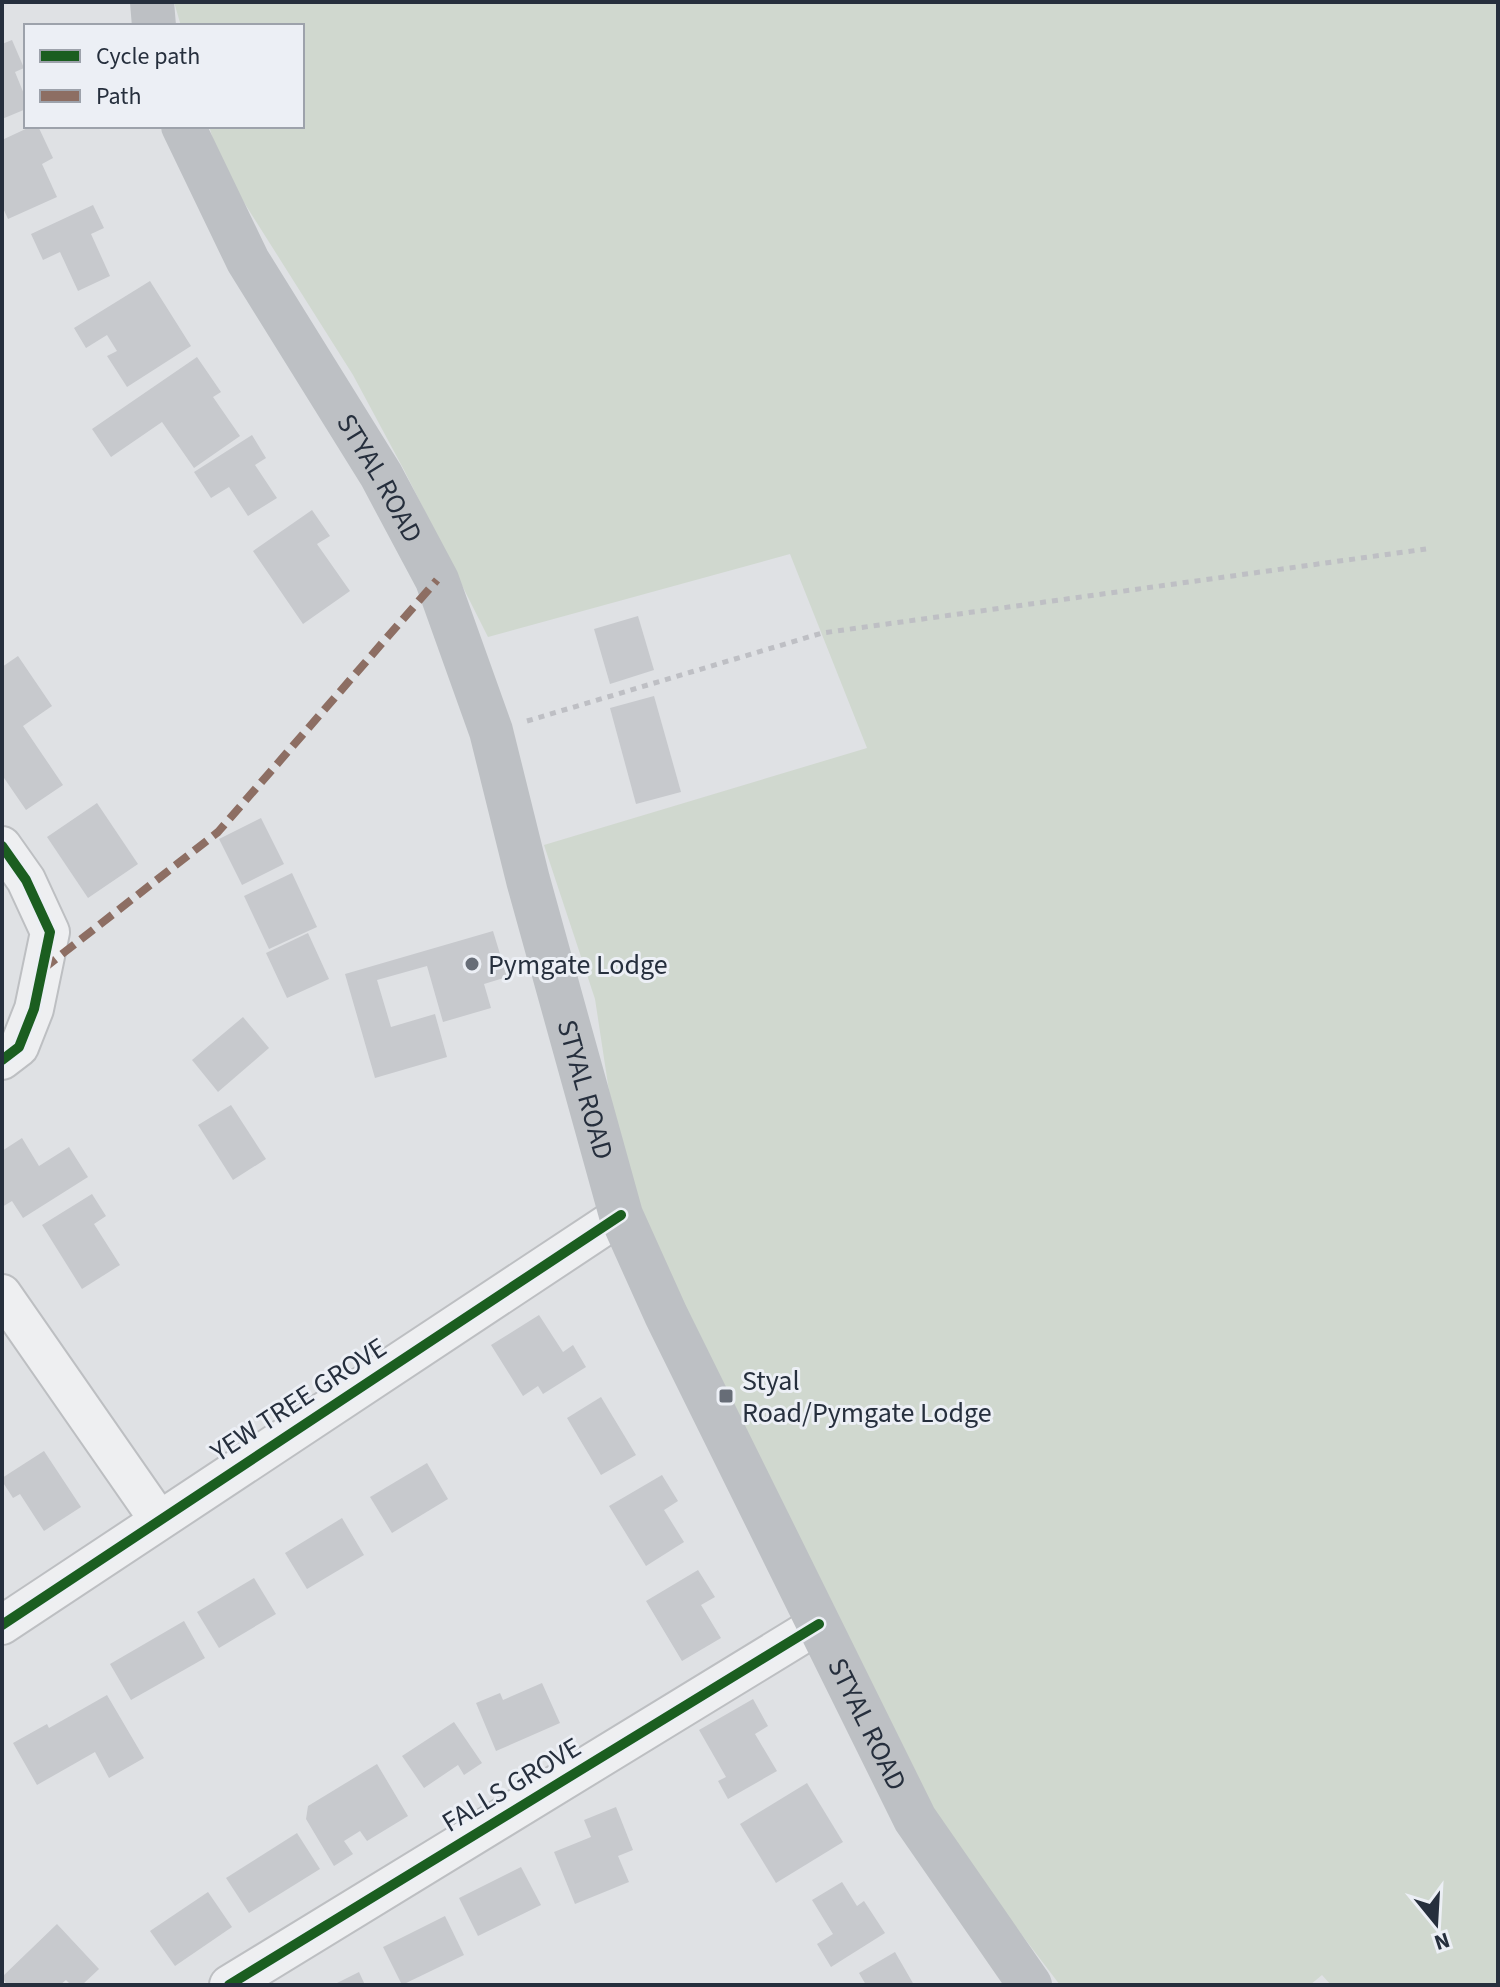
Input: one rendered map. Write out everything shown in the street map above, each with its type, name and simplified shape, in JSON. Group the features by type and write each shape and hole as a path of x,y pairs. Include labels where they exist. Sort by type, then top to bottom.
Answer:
{"main road":[{"path":"152,2 154,24"},
{"name":"STYAL ROAD","path":"184,128 248,261 381,475 437,580 491,731 528,880 621,1215 666,1315 915,1819 1030,1985"}],"street":[{"path":"2,846 26,880 50,932 34,1009 19,1047 2,1060"},
{"name":"YEW TREE GROVE","path":"2,1625 621,1215"},
{"path":"2,1294 159,1520"},
{"name":"FALLS GROVE","path":"229,1985 819,1624"}],"path":[{"path":"491,731 822,633 1426,549"}],"shaded area":[{"path":"174,2 1498,2 1498,1985 1331,1985 1322,1975 1310,1985 1060,1985 942,1830 793,1536 638,1206 609,1091 595,999 544,845 867,748 790,554 488,637 353,375 221,166 210,128 304,128 304,24 180,24"}],"building":[{"path":"12,40 24,68 15,72 24,94 24,110 2,119 2,44"},
{"path":"28,128 39,128 53,158 42,164 57,197 8,219 2,206 2,140"},
{"path":"93,205 104,228 91,234 110,276 78,291 60,252 43,260 31,234"},
{"path":"150,281 191,346 127,387 107,356 117,351 107,335 86,348 74,328"},
{"path":"197,357 221,392 213,397 240,436 194,468 162,422 111,457 92,429"},
{"path":"252,435 266,458 255,465 277,498 248,516 229,487 211,498 194,472"},
{"path":"312,510 330,536 317,544 350,591 303,624 253,551"},
{"path":"638,616 654,670 610,684 594,629"},
{"path":"18,656 52,706 23,726 63,785 26,810 2,775 2,667"},
{"path":"654,696 681,792 636,804 610,708"},
{"path":"97,803 138,864 88,898 47,837"},
{"path":"261,818 284,864 242,885 219,839"},
{"path":"292,873 317,927 269,949 244,896"},
{"path":"493,931 507,977 484,984 491,1008 443,1022 427,966 377,980 391,1027 435,1014 447,1057 375,1078 345,974"},
{"path":"308,933 329,979 287,998 266,953"},
{"path":"243,1017 269,1048 218,1092 192,1060"},
{"path":"231,1105 266,1159 233,1180 198,1125"},
{"path":"22,1138 39,1166 69,1147 88,1177 23,1218 12,1201 2,1207 2,1151"},
{"path":"92,1194 106,1216 94,1224 120,1265 82,1289 42,1225"},
{"path":"539,1315 563,1352 573,1345 586,1367 543,1394 538,1386 523,1396 491,1345"},
{"path":"601,1397 636,1455 601,1475 567,1418"},
{"path":"44,1451 81,1507 44,1531 20,1494 13,1498 2,1478"},
{"path":"427,1463 448,1499 392,1533 370,1497"},
{"path":"662,1475 678,1501 664,1510 684,1542 646,1566 609,1506"},
{"path":"342,1518 364,1555 307,1589 285,1553"},
{"path":"698,1570 715,1597 701,1605 721,1638 682,1661 646,1601"},
{"path":"254,1578 276,1614 219,1648 197,1612"},
{"path":"184,1621 205,1658 131,1700 110,1664"},
{"path":"542,1683 560,1723 496,1751 476,1703 500,1693 503,1700"},
{"path":"107,1695 144,1758 109,1778 95,1752 37,1785 13,1743 47,1724 49,1728"},
{"path":"753,1699 768,1726 755,1734 777,1771 728,1799 718,1781 726,1777 699,1730"},
{"path":"454,1722 482,1763 464,1775 458,1765 424,1788 402,1756"},
{"path":"377,1764 408,1816 367,1841 360,1831 344,1841 353,1854 334,1866 306,1819 308,1806"},
{"path":"807,1783 843,1842 776,1883 740,1824"},
{"path":"616,1807 633,1850 618,1856 629,1882 575,1904 554,1852 591,1837 584,1820"},
{"path":"297,1833 320,1869 249,1913 226,1878"},
{"path":"521,1867 541,1905 478,1936 459,1898"},
{"path":"842,1882 857,1906 864,1901 885,1933 831,1967 817,1944 833,1934 812,1900"},
{"path":"208,1892 232,1927 175,1966 150,1931"},
{"path":"445,1916 464,1955 402,1985 383,1947"},
{"path":"57,1924 99,1969 82,1985 71,1985 66,1980 60,1985 7,1985 2,1977"},
{"path":"895,1952 914,1985 866,1985 859,1973"},
{"path":"359,1972 365,1985 333,1985"}],"marked path":[{"path":"43,969 218,832 437,580"}],"cycle path":[{"path":"2,846 26,880 50,932 34,1009 19,1047 2,1060"},
{"path":"2,1625 621,1215"},
{"path":"229,1985 819,1624"}],"place":[{"name":"Pymgate Lodge","path":"472,964"},
{"name":"Styal Road/Pymgate Lodge","path":"726,1396"}]}
